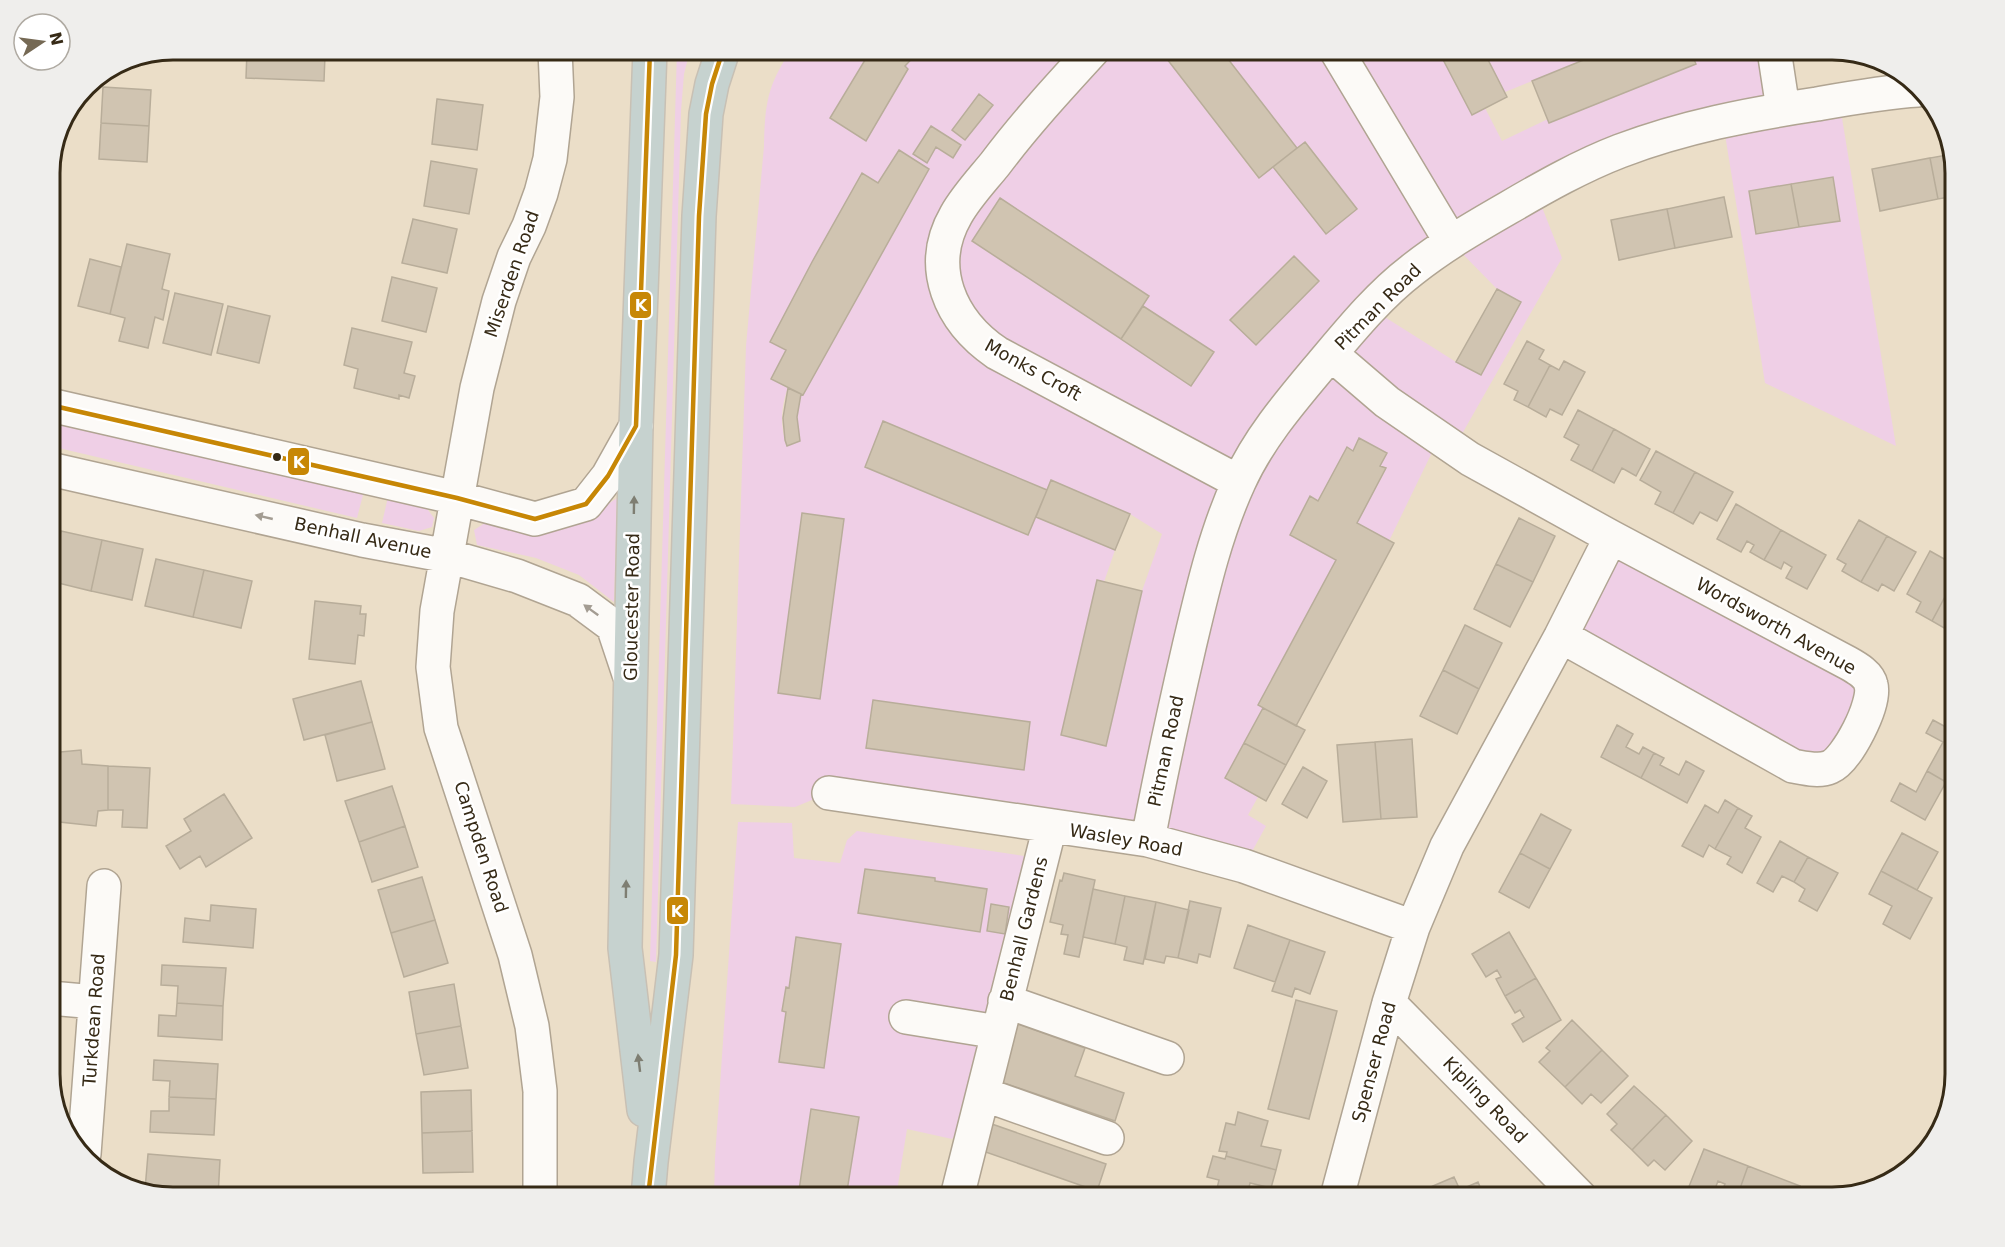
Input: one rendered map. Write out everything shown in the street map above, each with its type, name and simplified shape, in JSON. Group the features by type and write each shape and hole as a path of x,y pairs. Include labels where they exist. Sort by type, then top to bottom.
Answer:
{"highway":[{"name":"Gloucester Road","path":"650,60 636,426 625,948 651,1162"},
{"name":"Gloucester Road","path":"649,1187 676,955 699,216 706,114 720,60"}],"street":[{"name":"Miserden Road","path":"457,498 477,388 499,301 514,257 537,204 549,159 557,97 555,60"},
{"name":"Monks Croft","path":"1084,60 1022,128 956,214 944,250 947,291 955,310 980,342 1239,482"},
{"path":"1342,60 1451,242"},
{"path":"1776,60 1784,109"},
{"name":"Pitman Road","path":"1148,840 1164,750 1207,573 1239,482 1259,446 1290,402 1371,308 1410,271 1451,242 1536,191 1582,167 1620,151 1691,129 1784,109 1909,90"},
{"name":"Wordsworth Avenue","path":"1331,354 1387,402 1454,448 1611,537 1848,663 1863,673 1871,685 1871,699 1867,712 1842,759 1830,767 1818,770 1793,766 1561,636"},
{"path":"60,407 457,498 535,519 586,504 608,476 636,426"},
{"name":"Benhall Avenue","path":"60,471 362,540 448,556 517,576 578,600 614,626 630,675"},
{"name":"Campden Road","path":"457,498 434,639 434,667 441,728 515,955 532,1026 540,1091 540,1187"},
{"path":"1413,927 1447,846 1561,636 1611,537"},
{"name":"Wasley Road","path":"829,793 1148,840 1244,866 1413,927"},
{"name":"Benhall Gardens","path":"960,1187 1050,826"},
{"name":"Turkdean Road","path":"85,1145 104,886"},
{"name":"Spenser Road","path":"1340,1187 1389,1003 1413,927"},
{"path":"60,999 95,1002"},
{"name":"Kipling Road","path":"1389,1003 1570,1187"},
{"path":"906,1017 1001,1017 1167,1058"},
{"path":"983,1094 1107,1138"}],"shaded area":[{"path":"677,60 688,60 681,111 656,962 650,961"},
{"path":"785,60 1168,60 1258,178 1273,167 1326,234 1357,209 1306,142 1297,148 1229,60 1443,60 1472,115 1485,108 1502,141 1548,119 1550,123 1696,64 1694,60 1773,60 1784,109 1839,100 1896,446 1765,383 1723,122 1536,192 1562,258 1454,448 1439,438 1389,541 1357,523 1386,469 1380,466 1387,453 1359,438 1353,451 1347,448 1318,501 1310,497 1290,535 1336,560 1258,705 1263,708 1225,778 1258,797 1248,815 1266,826 1244,866 829,793 795,807 731,804 746,346 765,118 772,85","holes":["899,150 929,169 803,395 801,394 797,417 800,441 788,446 783,432 782,417 788,388 771,379 786,350 771,342 861,174 878,183","1833,178 1840,221 1756,234 1749,191","1000,198 1149,296 1143,306 1213,352 1192,385 972,241","1451,242 1497,289 1521,302 1481,375 1456,362 1372,309","1293,256 1319,281 1256,345 1231,320","883,422 1047,490 1051,480 1130,514 1162,534 1142,591 1106,746 1061,735 1097,580 1104,582 1115,550 1036,517 1027,535 865,467","803,513 844,519 819,699 778,693","873,700 1030,722 1024,770 866,748"]},
{"path":"1488,60 1584,60 1505,92"},
{"path":"60,422 364,491 357,518 60,448"},
{"path":"388,497 425,506 434,518 432,527 419,531 382,523"},
{"path":"617,498 614,602 579,575 536,558 477,545 474,530 485,523 533,531 586,519"},
{"path":"1611,537 1863,673 1830,767 1561,636"},
{"path":"738,822 792,823 794,858 840,863 847,840 857,831 1024,856 1031,864 969,1120 952,1139 907,1129 898,1187 714,1187"}],"building":[{"path":"247,60 325,60 324,81 246,78"},
{"path":"865,60 911,60 905,66 908,69 866,141 830,118"},
{"path":"1168,60 1229,60 1297,148 1259,178"},
{"path":"1443,60 1488,60 1507,97 1472,115"},
{"path":"1583,60 1694,60 1696,64 1549,123 1532,81"},
{"path":"103,87 151,90 149,126 101,123"},
{"path":"979,94 993,105 965,140 952,130"},
{"path":"437,99 483,105 477,150 432,144"},
{"path":"101,123 149,126 147,162 99,159"},
{"path":"931,126 961,145 953,158 936,147 927,163 913,154"},
{"path":"1305,142 1357,209 1326,234 1273,167"},
{"path":"899,150 929,169 803,395 771,379 786,350 770,342 862,173 878,183"},
{"path":"1943,156 1945,198 1938,199 1930,158"},
{"path":"1930,158 1938,199 1880,211 1872,169"},
{"path":"431,161 477,169 469,214 424,206"},
{"path":"1833,177 1840,221 1799,227 1791,184"},
{"path":"1791,184 1799,227 1756,234 1749,191"},
{"path":"1724,197 1732,237 1675,248 1667,209"},
{"path":"1000,198 1149,296 1121,339 972,241"},
{"path":"1667,209 1675,248 1619,260 1611,220"},
{"path":"413,219 457,229 447,273 402,263"},
{"path":"127,244 170,254 162,289 169,291 163,320 155,317 148,348 119,341 125,318 110,314"},
{"path":"1294,256 1319,281 1256,345 1230,320"},
{"path":"90,259 121,267 110,314 78,306"},
{"path":"392,277 437,288 426,332 382,321"},
{"path":"1497,289 1521,302 1481,375 1456,362"},
{"path":"175,293 223,304 211,355 163,343"},
{"path":"228,306 270,316 259,363 217,353"},
{"path":"1143,306 1214,352 1191,386 1121,339"},
{"path":"352,328 412,342 404,373 415,376 409,398 399,395 399,399 354,388 358,369 344,365"},
{"path":"1527,341 1544,350 1539,359 1550,365 1528,407 1514,400 1518,391 1504,384"},
{"path":"1564,361 1585,372 1562,415 1550,409 1546,417 1528,407 1550,365 1559,370"},
{"path":"788,388 801,394 797,417 800,441 787,446 783,418"},
{"path":"1578,410 1614,429 1592,471 1571,460 1579,445 1564,437"},
{"path":"883,421 1047,490 1028,535 865,467"},
{"path":"1614,429 1650,449 1636,476 1622,468 1614,483 1592,471"},
{"path":"1359,438 1387,453 1380,466 1386,468 1357,523 1394,543 1296,726 1258,705 1336,560 1290,535 1310,496 1318,501 1347,447 1353,451"},
{"path":"1656,451 1695,472 1673,513 1655,504 1661,492 1640,480"},
{"path":"1695,472 1733,492 1717,521 1700,512 1693,524 1673,513"},
{"path":"1051,480 1130,514 1115,550 1036,517"},
{"path":"1736,504 1781,530 1764,560 1750,552 1754,545 1747,541 1741,552 1717,539"},
{"path":"802,513 844,519 820,699 778,693"},
{"path":"1519,518 1555,536 1533,582 1496,564"},
{"path":"1859,520 1887,536 1861,582 1842,571 1846,564 1837,559"},
{"path":"1781,530 1826,555 1807,589 1786,578 1792,567 1784,562 1781,569 1764,560"},
{"path":"61,531 102,540 91,591 60,583"},
{"path":"1887,536 1916,552 1894,591 1882,584 1878,591 1861,582"},
{"path":"102,540 143,549 132,600 91,591"},
{"path":"1930,551 1945,559 1945,597 1932,621 1916,612 1921,602 1907,594"},
{"path":"156,559 204,570 193,617 145,606"},
{"path":"1496,564 1533,582 1510,627 1474,609"},
{"path":"204,570 252,581 241,628 193,617"},
{"path":"1097,580 1142,591 1106,746 1061,735"},
{"path":"1945,597 1945,629 1932,621"},
{"path":"315,601 361,606 360,614 366,614 364,636 358,635 355,664 309,659"},
{"path":"1465,625 1502,643 1479,689 1443,670"},
{"path":"1443,670 1479,689 1457,734 1420,716"},
{"path":"361,681 372,722 304,740 293,699"},
{"path":"873,700 1030,722 1024,770 866,748"},
{"path":"1263,708 1305,730 1286,765 1244,743"},
{"path":"1933,720 1945,727 1945,781 1927,771 1943,742 1926,733"},
{"path":"372,722 385,769 337,781 325,735"},
{"path":"1617,725 1633,734 1626,747 1639,754 1643,747 1654,753 1641,778 1601,757"},
{"path":"1412,739 1417,817 1381,819 1375,742"},
{"path":"1375,742 1381,819 1343,822 1337,745"},
{"path":"1244,743 1286,765 1266,801 1225,778"},
{"path":"81,750 82,764 108,766 108,810 98,811 96,826 60,822 60,752"},
{"path":"1654,753 1664,758 1660,765 1679,775 1686,761 1704,771 1687,803 1641,778"},
{"path":"108,766 150,768 147,828 122,827 123,810 108,810"},
{"path":"1303,767 1327,781 1307,818 1282,804"},
{"path":"1927,771 1945,781 1925,820 1891,801 1900,783 1916,792"},
{"path":"392,786 405,826 359,842 345,801"},
{"path":"224,794 252,838 206,867 200,856 180,869 166,846 191,831 184,819"},
{"path":"1725,800 1738,808 1715,849 1709,845 1703,857 1682,846 1705,805 1718,813"},
{"path":"1738,808 1752,816 1745,828 1761,837 1742,873 1727,864 1731,857 1715,849"},
{"path":"1541,814 1571,830 1550,869 1520,853"},
{"path":"405,826 418,867 372,882 359,842"},
{"path":"1902,833 1938,852 1917,890 1881,871"},
{"path":"1780,841 1808,857 1794,882 1782,876 1773,892 1757,883"},
{"path":"1520,853 1550,869 1529,908 1499,892"},
{"path":"1808,857 1838,873 1817,911 1799,901 1805,889 1794,882"},
{"path":"865,869 935,878 935,881 987,889 980,932 858,913"},
{"path":"1881,871 1932,898 1910,939 1883,924 1892,906 1869,894"},
{"path":"1064,873 1095,880 1079,957 1064,954 1068,935 1061,934 1063,925 1050,922 1060,880 1062,881"},
{"path":"422,877 435,920 391,933 378,890"},
{"path":"1093,889 1125,896 1115,944 1083,937"},
{"path":"1125,896 1156,902 1143,964 1124,960 1127,947 1115,944"},
{"path":"1190,901 1221,908 1210,957 1199,954 1197,963 1178,958"},
{"path":"1156,902 1189,910 1178,958 1166,956 1164,963 1145,959"},
{"path":"991,904 1009,907 1005,934 987,931"},
{"path":"211,905 256,909 253,948 183,942 185,918 210,921"},
{"path":"435,920 448,963 404,977 391,933"},
{"path":"1248,925 1290,940 1275,982 1234,968"},
{"path":"1509,932 1536,978 1505,996 1496,979 1501,977 1497,970 1486,977 1472,954"},
{"path":"796,937 841,944 824,1068 779,1062 786,1012 782,1011 786,987 789,988"},
{"path":"1290,940 1325,952 1310,994 1295,988 1292,997 1272,991"},
{"path":"162,965 226,968 223,1006 177,1003 178,986 161,985"},
{"path":"1536,978 1561,1020 1523,1042 1512,1024 1524,1017 1520,1010 1515,1013 1505,996"},
{"path":"454,984 461,1026 416,1034 409,992"},
{"path":"1296,1000 1337,1011 1309,1119 1268,1109"},
{"path":"177,1003 223,1006 222,1040 158,1036 159,1015 176,1016"},
{"path":"1572,1020 1602,1050 1565,1087 1539,1062 1550,1051 1546,1048"},
{"path":"1018,1024 1085,1048 1075,1076 1124,1093 1115,1121 998,1081"},
{"path":"461,1026 468,1068 424,1075 416,1034"},
{"path":"1602,1050 1628,1076 1601,1103 1591,1094 1582,1104 1565,1087"},
{"path":"154,1060 218,1064 216,1099 169,1097 170,1081 153,1080"},
{"path":"1634,1086 1666,1115 1632,1150 1611,1130 1617,1124 1607,1114"},
{"path":"471,1090 472,1131 422,1133 421,1092"},
{"path":"169,1097 216,1099 214,1135 150,1132 151,1111 169,1111"},
{"path":"811,1109 859,1117 848,1187 799,1187"},
{"path":"1238,1112 1268,1121 1261,1146 1281,1150 1276,1170 1226,1156 1227,1152 1219,1151 1226,1123 1235,1125"},
{"path":"1666,1115 1692,1141 1665,1170 1654,1160 1648,1166 1632,1150"},
{"path":"989,1123 1106,1164 1098,1187 1086,1187 980,1150"},
{"path":"472,1131 473,1172 423,1173 422,1133"},
{"path":"1704,1149 1748,1166 1741,1187 1724,1187 1725,1184 1718,1181 1716,1187 1689,1187"},
{"path":"148,1154 220,1160 219,1187 173,1187 146,1183"},
{"path":"1213,1156 1225,1159 1226,1156 1276,1170 1271,1187 1250,1183 1249,1187 1217,1187 1219,1180 1207,1177"},
{"path":"1748,1166 1800,1186 1800,1187 1741,1187"},
{"path":"1454,1177 1459,1187 1433,1187"},
{"path":"1478,1182 1480,1187 1467,1187"}],"transit line":[{"name":"K","path":"60,407 457,498 535,519 586,504 608,476 636,426 650,60"},
{"name":"K","path":"649,1187 676,955 699,216 706,114 720,60"}]}
